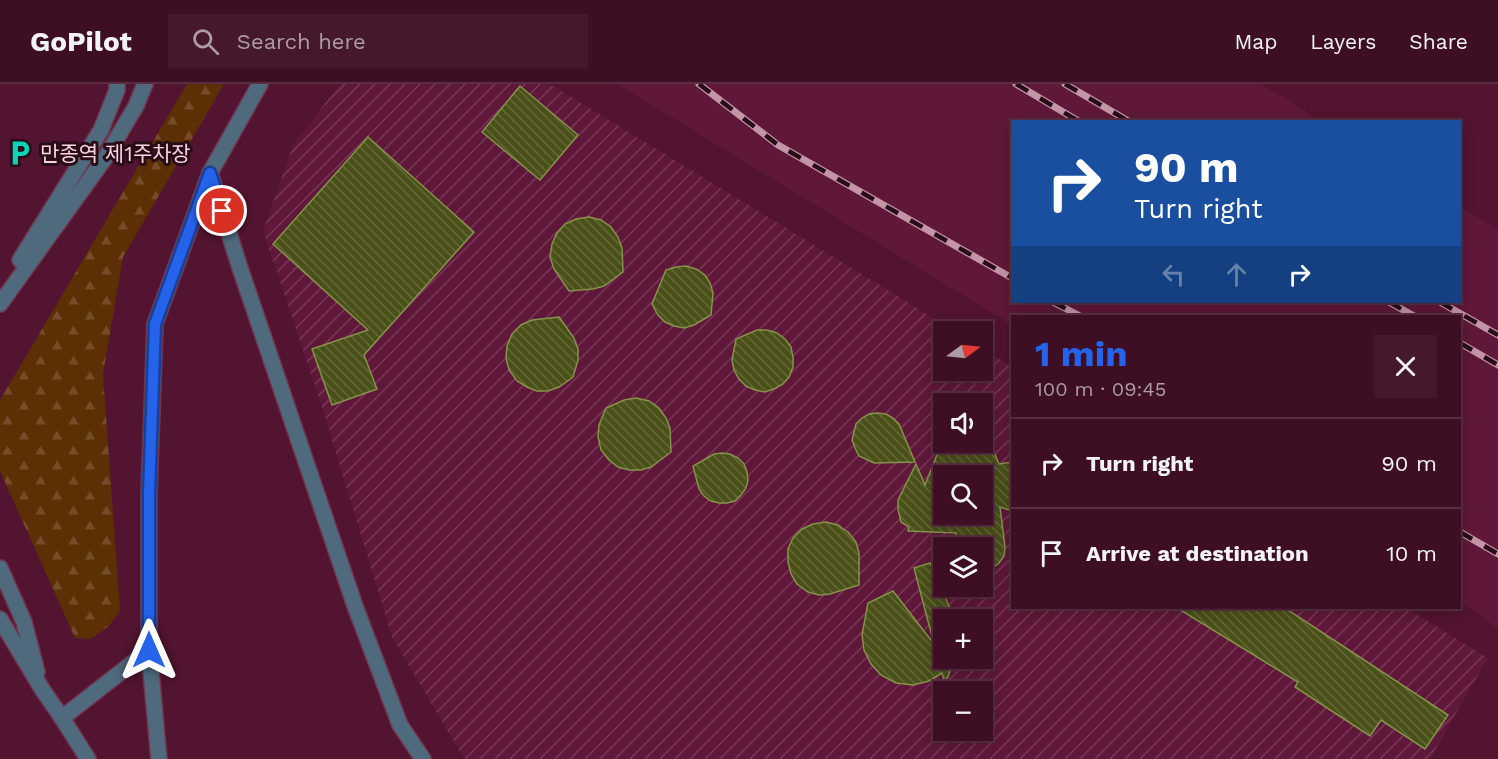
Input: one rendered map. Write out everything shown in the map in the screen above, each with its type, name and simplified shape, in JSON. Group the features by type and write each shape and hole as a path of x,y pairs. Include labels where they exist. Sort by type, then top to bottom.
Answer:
{"street":[{"path":"0,293 101,129 117,90 117,84"},
{"path":"0,304 105,158 136,106 145,84"},
{"path":"159,759 149,650 149,495 155,324 210,173 260,84"},
{"path":"210,173 355,606 400,725 423,759"},
{"path":"0,568 24,622 42,689"},
{"path":"0,619 88,759"},
{"path":"62,718 149,650"}],"shaded area":[{"path":"340,84 550,84 939,321 933,321 933,381 993,381 993,355 1011,366 1011,609 1408,609 1488,658 1430,759 464,759 392,637 323,410 263,231 293,145"},
{"path":"617,84 1261,84 1320,120 1011,120 1011,303 1461,303 1461,207 1498,230 1498,629 1461,601 1461,315 1011,315 1011,324"}],"green space":[{"path":"187,84 224,84 123,257 103,374 120,611 109,626 91,639 75,638 0,471 0,400"}],"building":[{"path":"520,86 578,135 540,180 482,132"},
{"path":"368,137 474,232 364,355 377,389 332,405 312,349 368,330 273,244"},
{"path":"589,217 601,220 611,227 618,237 622,248 623,272 604,286 569,291 554,269 550,257 552,244 557,233 565,224"},
{"path":"686,266 705,275 713,293 711,315 684,328 665,322 652,304 666,270"},
{"path":"559,317 574,338 578,349 578,360 573,377 559,387 548,391 537,391 517,381 509,370 506,358 507,346 512,334 521,325 532,320"},
{"path":"757,330 777,333 785,339 791,347 793,357 793,367 789,377 783,384 765,392 746,386 734,370 732,360 736,339"},
{"path":"636,398 649,401 659,408 666,418 670,428 671,452 651,467 629,470 618,467 601,450 598,437 599,425 606,408 624,400"},
{"path":"869,414 886,414 899,424 915,462 874,463 859,456 852,440 856,424"},
{"path":"993,450 999,464 1011,462 1011,511 1000,507 1005,547 1004,556 999,563 993,567 993,537 956,537 956,533 908,531 909,527 901,522 898,500 916,464 925,485 938,453 993,453"},
{"path":"722,453 738,458 744,464 748,480 741,495 735,501 727,503 711,501 704,496 699,489 693,466 714,454"},
{"path":"826,522 838,525 856,542 859,553 859,585 819,595 808,592 797,584 791,574 788,549 793,538 802,529"},
{"path":"930,563 933,570 933,597 945,597 950,609 933,609 933,640 914,568"},
{"path":"893,591 933,643 933,669 951,669 946,681 942,673 929,681 913,685 896,683 881,675 871,664 864,650 862,635 868,603"},
{"path":"1179,609 1287,609 1448,715 1425,749 1381,720 1370,736 1295,687 1298,682"}],"railway":[{"path":"699,84 778,145 1011,277"},
{"path":"1016,84 1077,120"},
{"path":"1065,84 1127,120"},
{"path":"1055,303 1078,315"},
{"path":"1391,303 1412,315"},
{"path":"1442,303 1498,335"},
{"path":"1461,344 1498,365"},
{"path":"1461,533 1498,554"}],"place":[{"name":"만종역 제1주차장","path":"20,153"}],"route":[{"path":"149,650 149,495 155,324 210,173 222,211"}]}
